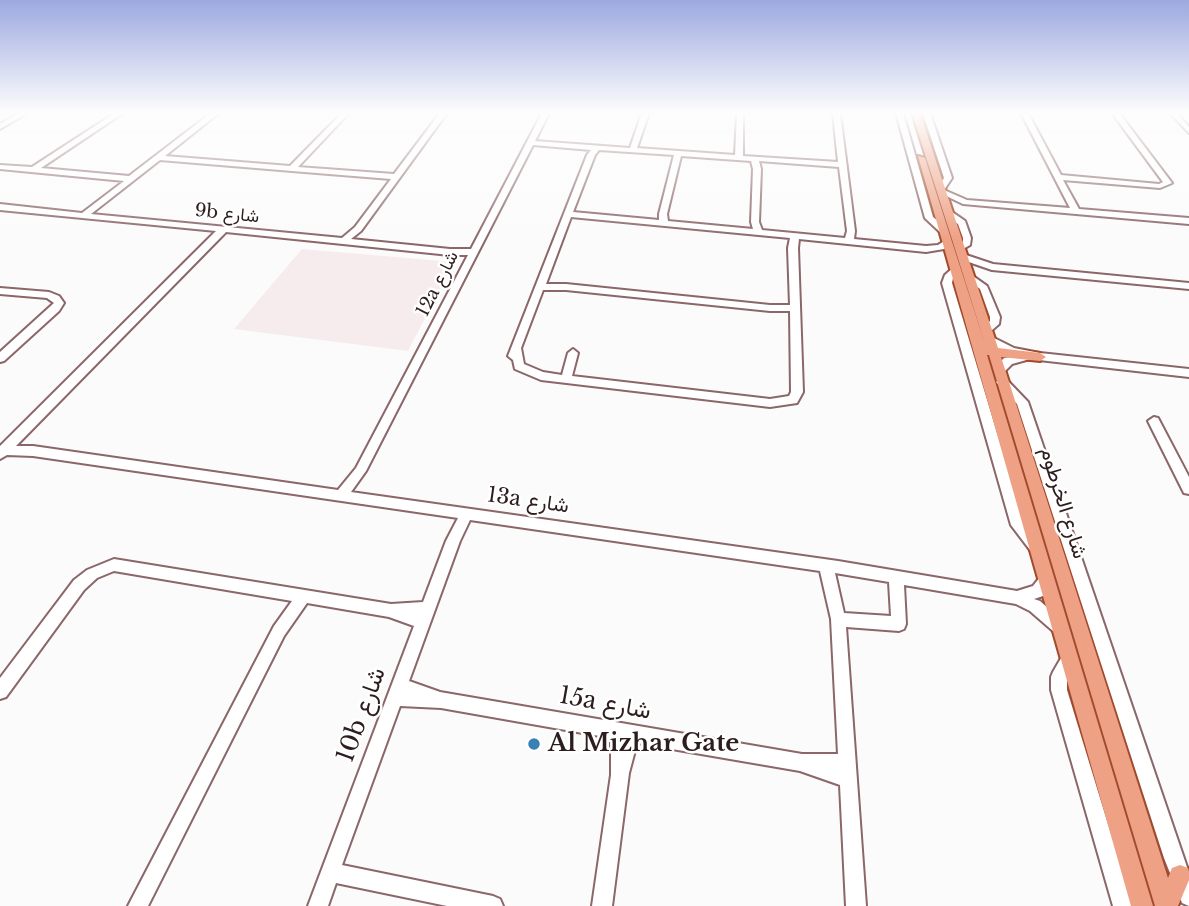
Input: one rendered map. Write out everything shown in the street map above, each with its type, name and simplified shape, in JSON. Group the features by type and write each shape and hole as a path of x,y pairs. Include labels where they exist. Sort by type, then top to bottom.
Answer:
{"main road":[{"name":"شارع الخرطوم","path":"921,155 990,340 1167,906"},
{"path":"927,155 932,163"},
{"name":"شارع الخرطوم","path":"930,155 948,211 965,300 1142,906"},
{"path":"965,300 971,308 984,348 990,340 1040,357"},
{"path":"1167,906 1184,886"}],"street":[{"path":"35,171 58,155"},
{"path":"87,216 163,155"},
{"path":"292,169 305,155"},
{"path":"348,242 412,155"},
{"name":"12a شارع","path":"348,495 524,155"},
{"path":"591,155 517,350 516,366 524,375 770,403 793,400 797,392 792,240"},
{"path":"672,155 719,155"},
{"path":"737,155 757,163 842,167"},
{"path":"841,155 853,242"},
{"path":"911,155 929,218 957,257 981,268 992,267"},
{"path":"940,155 948,178 942,190 965,202 1189,220"},
{"path":"1047,155 1076,211"},
{"path":"1059,177 1156,186 1168,183 1147,155"},
{"path":"661,221 675,156"},
{"path":"160,158 395,178"},
{"path":"754,233 757,163"},
{"path":"0,167 133,179"},
{"path":"948,211 965,202"},
{"name":"9b شارع","path":"0,207 474,254"},
{"path":"568,215 661,221 792,240 926,249 992,267 1189,286"},
{"path":"5,449 221,229"},
{"path":"957,257 947,279 1017,523 1035,546"},
{"path":"542,284 795,311"},
{"path":"0,291 39,295 56,301 47,316 0,358"},
{"path":"566,379 573,353"},
{"path":"1184,886 1022,402 1000,376 1012,359 1040,357 1189,373"},
{"path":"1154,421 1182,465 1189,489"},
{"name":"13a شارع","path":"5,449 348,495 832,566 1017,598 1035,606 1059,626"},
{"name":"10b شارع","path":"318,906 463,512"},
{"path":"832,566 856,906"},
{"path":"0,691 71,597 100,573 133,568 425,616"},
{"path":"836,610 899,624 896,577"},
{"path":"1017,598 1032,595 1045,581"},
{"path":"138,906 298,595"},
{"path":"1069,658 1059,677 1059,690 1123,906"},
{"name":"15a شارع","path":"397,692 847,770"},
{"path":"602,906 625,732"},
{"path":"330,872 493,906"}],"shaded area":[{"path":"302,249 454,262 408,351 234,329"}],"place":[{"name":"Al Mizhar Gate","path":"534,744"}]}
